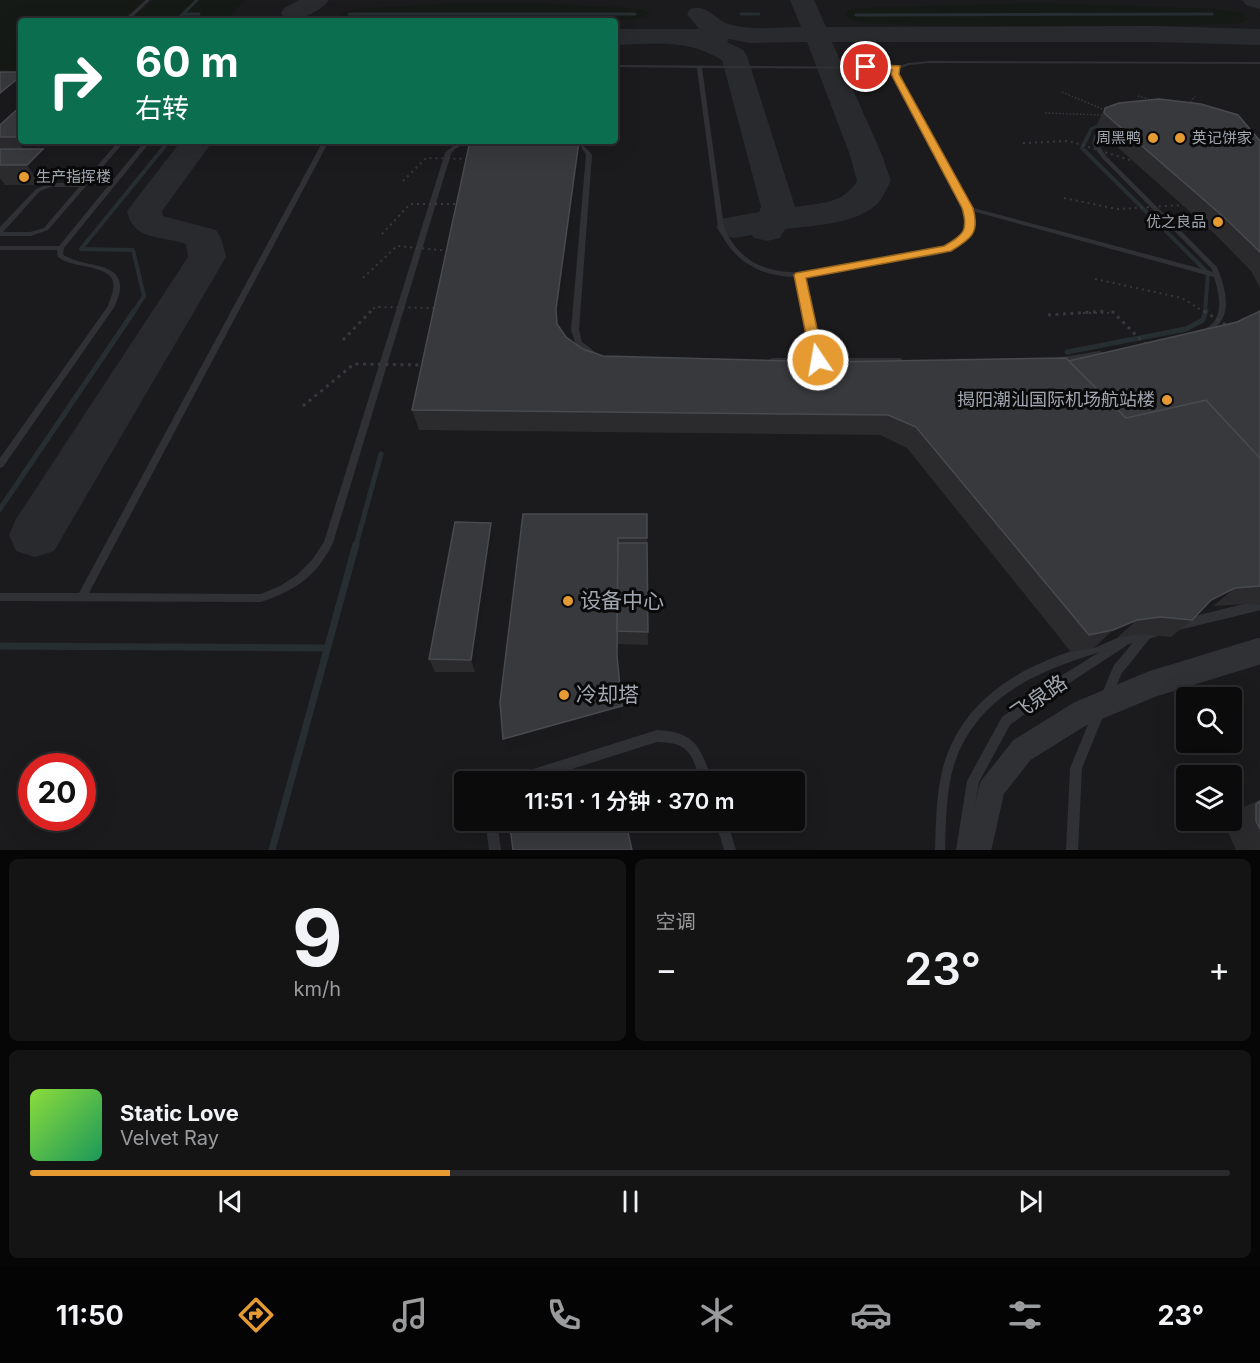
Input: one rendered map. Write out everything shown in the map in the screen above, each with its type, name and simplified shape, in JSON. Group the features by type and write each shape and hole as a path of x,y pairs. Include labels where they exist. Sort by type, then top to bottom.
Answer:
{"street":[{"path":"978,850 992,788 1022,750 1080,714 1141,688 1260,651"}],"lane":[{"path":"128,18 148,0"},
{"path":"618,66 897,68 908,64 930,63 1260,63"},
{"path":"699,67 721,227 725,241 740,257 753,264 800,275 947,249 966,238 970,231 972,223 968,208 895,74 897,68"},
{"path":"1123,126 1097,135 1095,144 1104,157 1214,267 1222,286 1223,316 1212,329 1191,336"},
{"path":"0,232 32,234 46,230 119,144"},
{"path":"0,465 111,306 118,291 116,278 108,270 94,265 69,262 60,256 61,248 146,144"},
{"path":"83,595 324,144"},
{"path":"0,597 83,595 261,598 283,591 301,579 319,560 328,543 448,153 460,144"},
{"path":"575,144 585,149 589,155 575,330 579,343 599,357"},
{"path":"0,232 38,190 50,185 85,185"},
{"path":"968,208 1218,276"},
{"path":"0,248 61,248"},
{"path":"800,275 818,360"},
{"path":"1048,361 1070,360 1114,351"},
{"path":"760,361 906,361"},
{"path":"940,850 942,800 954,751 975,718 1006,686 1045,666 1249,596"},
{"path":"1072,850 1077,768 1118,669 1166,623 1260,605"},
{"name":"飞泉路","path":"962,850 973,781 1006,721 1047,691 1166,623"},
{"path":"546,771 657,736 674,736 684,740 694,749 703,771"},
{"path":"492,831 495,850"},
{"path":"724,831 730,850"}],"path":[{"path":"1045,113 1108,113 1062,92"},
{"path":"1138,96 1156,102"},
{"path":"1184,111 1195,96"},
{"path":"1023,143 1069,141 1133,161"},
{"path":"403,181 426,158 474,159"},
{"path":"1064,198 1117,209 1183,205"},
{"path":"382,234 410,204 464,204"},
{"path":"363,278 397,246 455,251"},
{"path":"1095,279 1182,298 1229,327"},
{"path":"342,340 375,307 443,308"},
{"path":"1048,315 1112,311 1149,348"},
{"path":"303,406 354,364 430,365"}],"shaded area":[{"path":"0,0 1260,0 1260,850 0,850"},
{"path":"0,0 144,0 124,18 18,18 18,71 0,71"},
{"path":"153,0 245,0 229,18 132,18"},
{"path":"460,3 537,3 640,9 650,13 642,17 618,20 618,18 350,18 340,15 353,9"},
{"path":"1035,3 1222,9 1240,13 1248,19 1241,23 1194,25 1005,27 863,23 850,19 845,13 849,9 860,8"}],"building":[{"path":"0,72 18,72 18,78 0,93"},
{"path":"1159,99 1201,104 1238,115 1260,141 1260,252 1226,219 1104,113 1105,108 1119,103"},
{"path":"18,109 18,134 15,137 0,137 0,125"},
{"path":"469,144 579,144 556,309 557,324 566,337 583,349 603,356 828,362 1066,358 1126,418 1206,400 1260,458 1260,586 1235,588 1211,600 1192,620 1160,617 1137,620 1113,630 1089,635 916,427 888,415 412,410"},
{"path":"0,149 43,149 27,165 0,165"},
{"name":"揭阳潮汕国际机场航站楼","path":"1260,311 1260,458 1206,400 1126,418 1069,361 1237,322"},
{"path":"523,514 647,514 647,538 618,538 617,656 622,706 503,739 500,702"},
{"path":"455,522 491,523 471,660 429,659"},
{"path":"618,543 647,543 648,632 617,631"},
{"path":"1260,801 1260,829 1256,821 1256,804"},
{"path":"510,831 628,831 632,850 513,850"}],"waterway":[{"path":"183,14 197,0"},
{"path":"179,18 183,14"},
{"path":"183,14 199,14"},
{"path":"349,14 635,14"},
{"path":"741,14 759,14"},
{"path":"856,15 1212,14"},
{"path":"1088,136 1091,129 1101,124"},
{"path":"1088,136 1082,148 1208,273 1205,313"},
{"path":"133,313 144,296 133,250 81,249 167,144"},
{"path":"0,509 134,311"},
{"path":"1067,352 1186,329 1203,320 1206,311"},
{"path":"356,545 381,454"},
{"path":"272,850 356,544"},
{"path":"0,646 327,648"}],"taxiway":[{"path":"293,13 317,0"},
{"path":"802,0 816,35"},
{"path":"1254,0 1260,2"},
{"path":"699,14 709,24 729,32 750,35 816,35"},
{"path":"816,35 1151,34 1260,37"},
{"path":"773,221 847,209 865,197 874,181 866,155 816,35"},
{"path":"618,37 719,36"},
{"path":"688,37 713,44 734,56 778,207 773,221"},
{"path":"35,535 207,257 203,238 147,222 144,211 195,144"},
{"path":"734,227 773,221"},
{"path":"767,230 773,221"}],"place":[{"name":"周黑鸭","path":"1153,138"},
{"name":"英记饼家","path":"1180,138"},
{"name":"生产指挥楼","path":"24,177"},
{"name":"优之良品","path":"1218,222"},
{"name":"揭阳潮汕国际机场航站楼","path":"1167,400"},
{"name":"设备中心","path":"568,601"},
{"name":"冷却塔","path":"564,695"}],"route":[{"path":"818,360 800,275 947,249 966,238 972,223 968,208 895,74 897,68 866,67"}]}
